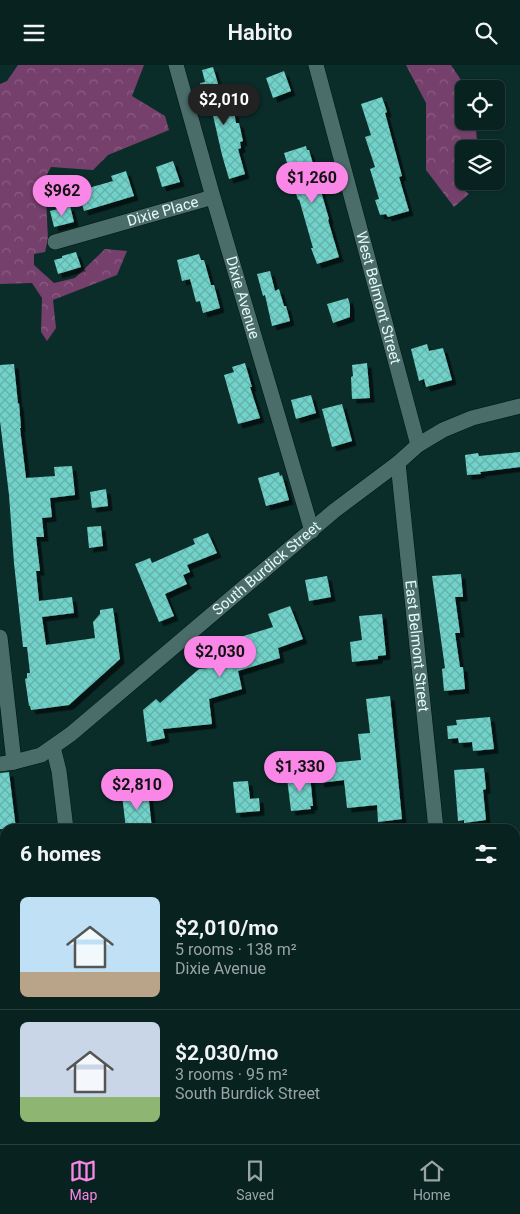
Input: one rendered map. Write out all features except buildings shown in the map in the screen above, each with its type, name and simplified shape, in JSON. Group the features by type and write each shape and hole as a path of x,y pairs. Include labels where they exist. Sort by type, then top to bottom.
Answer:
{"street":[{"name":"Dixie Avenue","path":"176,65 312,531"},
{"name":"West Belmont Street","path":"316,65 418,445"},
{"name":"Dixie Place","path":"55,243 213,197"},
{"name":"South Burdick Street","path":"7,763 41,755 71,735 334,511 398,463 418,445 443,430 472,418 520,406"},
{"name":"East Belmont Street","path":"398,463 435,824"},
{"path":"0,637 7,763"},
{"path":"53,747 59,771 65,824"}],"green space":[{"path":"18,65 144,65 132,96 165,116 169,130 108,155 93,170 51,167 45,178 48,239 45,252 34,254 34,265 54,283 75,278 105,249 127,251 117,275 53,300 56,328 47,341 41,332 42,298 32,283 0,284 0,84 7,81"},
{"path":"406,65 451,65 461,80 455,80 455,130 476,130 477,140 455,140 455,190 464,190 469,194 454,207 426,170 426,103"}]}
